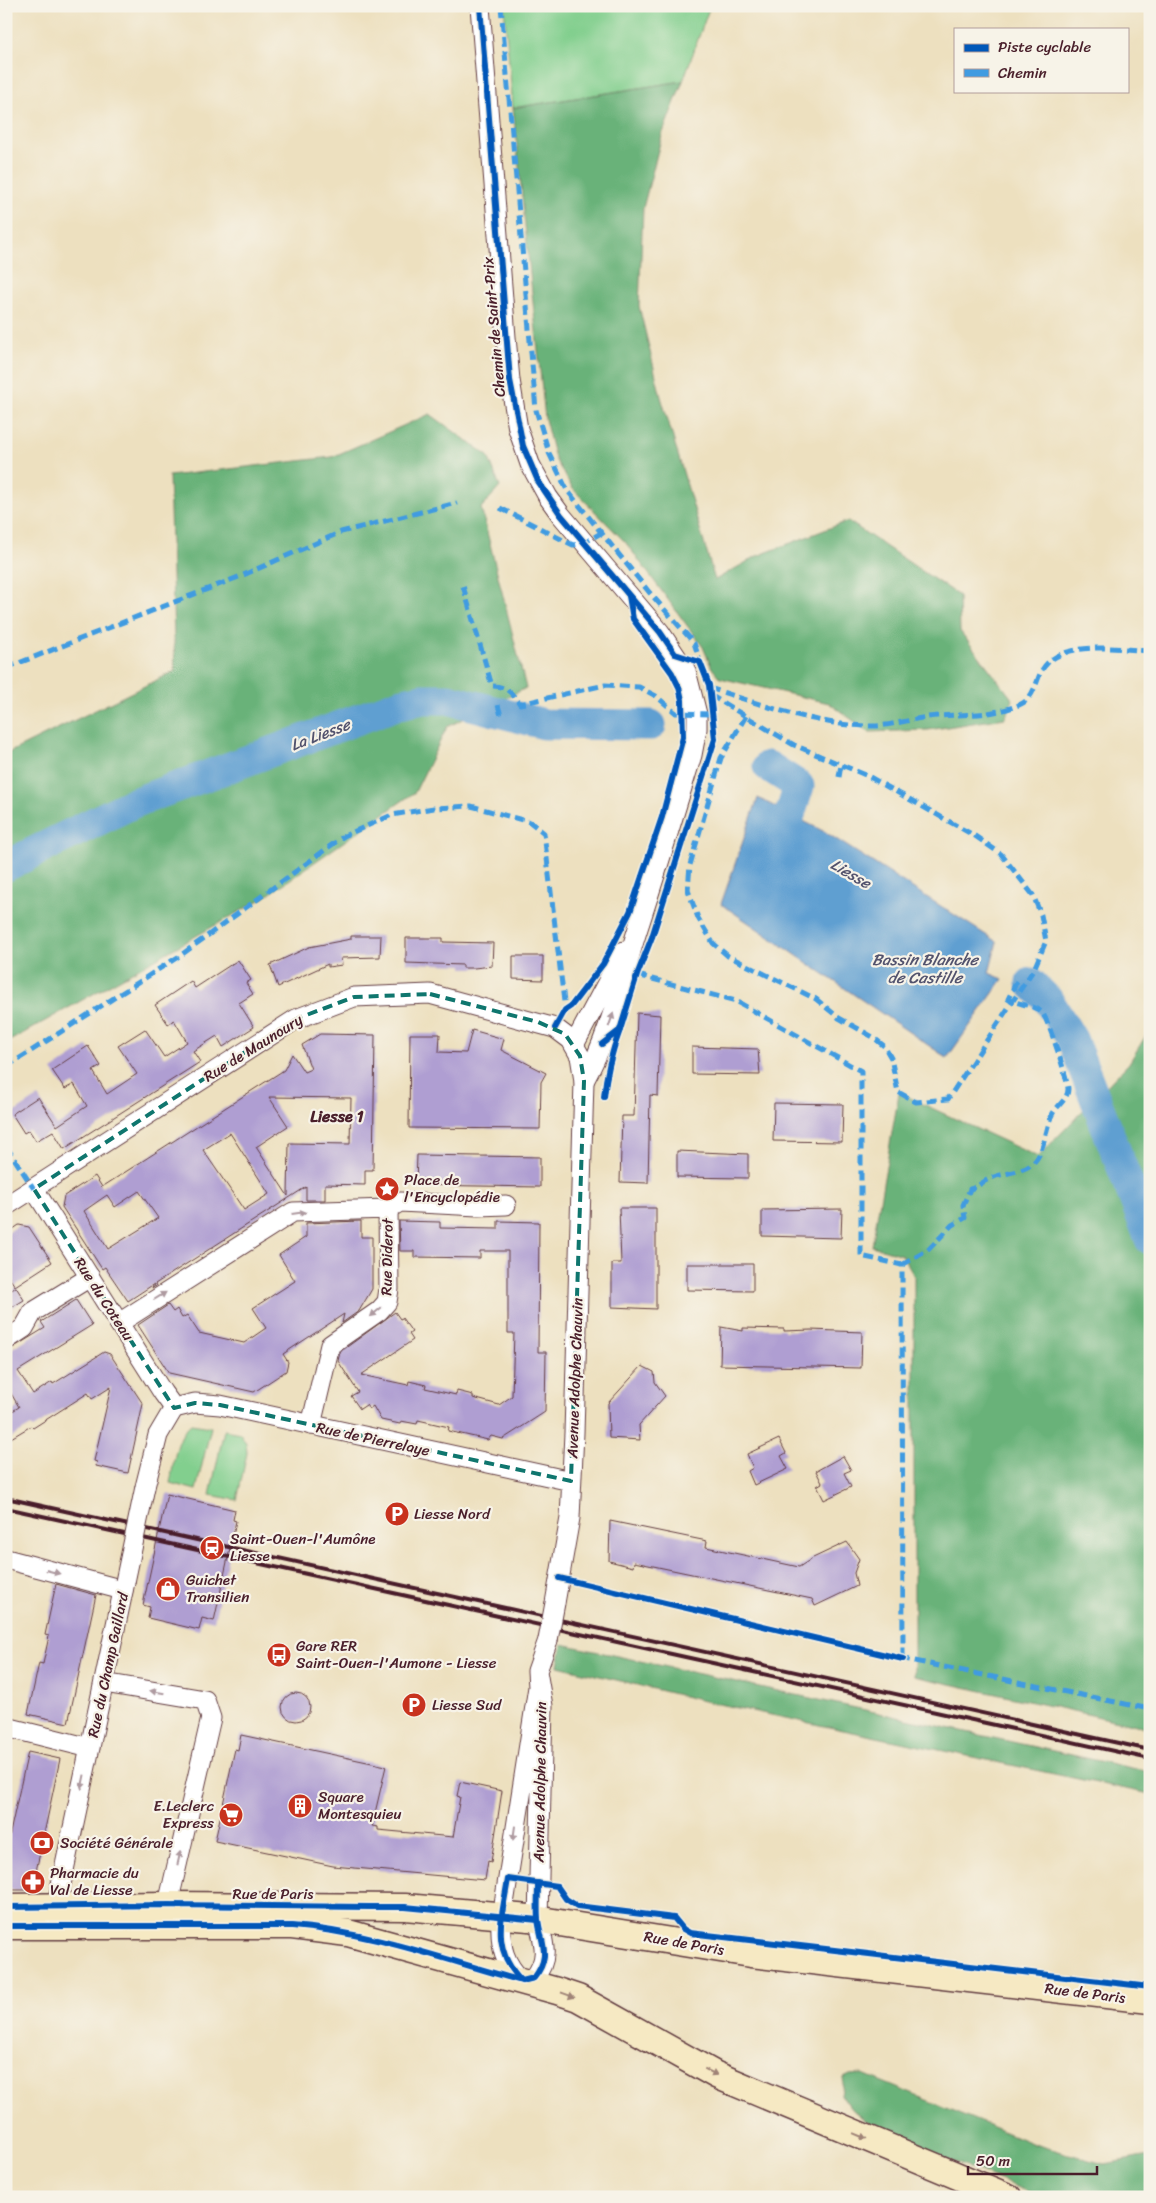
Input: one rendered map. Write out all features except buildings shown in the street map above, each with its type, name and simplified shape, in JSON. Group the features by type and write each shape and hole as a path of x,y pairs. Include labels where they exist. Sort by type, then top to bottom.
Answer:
{"main road":[{"name":"Rue de Paris","path":"6,1907 56,1917"},
{"name":"Rue de Paris","path":"6,1926 56,1917 165,1916 404,1908 538,1920 751,1954 1150,2000"},
{"name":"Rue de Paris","path":"165,1916 314,1928 373,1940 578,1998 688,2061 751,2091 1008,2197"}],"street":[{"name":"Chemin de Saint-Prix","path":"480,6 510,380 523,446 538,480 561,515 671,647 686,671 697,714 697,729 692,755 618,997 602,1044 584,1080"},
{"name":"Chemin de Saint-Prix","path":"574,1045 640,922"},
{"name":"Rue de Maunoury","path":"6,1206 296,1018 354,997 430,994 538,1022 560,1031 574,1045"},
{"path":"574,1045 580,1056 584,1080"},
{"name":"Avenue Adolphe Chauvin","path":"537,1679 543,1706 538,1920 545,1953 542,1967 534,1978 522,1981 513,1972 502,1952 502,1916 537,1679 548,1640 570,1518 584,1080"},
{"name":"Rue du Coteau","path":"34,1189 174,1408"},
{"path":"388,1210 400,1202 478,1206 506,1205"},
{"name":"Rue Diderot","path":"119,1322 292,1212 388,1210 389,1290 387,1302 379,1311 330,1345 311,1425"},
{"path":"6,1340 24,1328 33,1312 90,1277"},
{"name":"Rue de Pierrelaye","path":"174,1408 195,1403 220,1405 572,1481"},
{"name":"Rue du Champ Gaillard","path":"56,1917 145,1488 158,1436 174,1408"},
{"path":"6,1559 124,1586"},
{"path":"104,1683 205,1700 212,1718 165,1916"},
{"path":"6,1727 90,1748"}],"highlighted area":[{"path":"430,994 538,1022 565,1034 580,1056 584,1081 571,1481 220,1405 195,1403 174,1408 34,1189 296,1019 354,997"}],"green space":[{"path":"504,6 710,6 683,81 513,108"},
{"path":"683,81 662,135 643,208 639,306 661,397 715,580 757,556 848,521 959,596 960,631 1013,700 1005,718 928,730 869,732 829,703 720,678 712,668 703,647 626,543 573,489 555,459 545,419 513,108"},
{"path":"430,414 488,456 500,487 481,508 526,688 447,727 415,792 262,899 6,1043 6,754 175,671 169,476 332,457"},
{"path":"1150,1029 1150,1728 914,1676 914,1276 902,1255 872,1246 899,1093 1038,1157 1129,1063"},
{"path":"191,1424 211,1427 196,1490 170,1483 178,1443"},
{"path":"224,1430 240,1433 246,1443 247,1453 237,1500 210,1495"},
{"path":"562,1644 1150,1772 1150,1794 704,1701 558,1666"},
{"path":"863,2074 1034,2144 1104,2164 1150,2156 1150,2197 1042,2197 879,2132 853,2110 841,2095 844,2078 850,2075"}],"water":[{"name":"Bassin Blanche de Castille","path":"758,798 825,832 997,942 989,973 1003,979 947,1058 721,904"}],"waterway":[{"name":"La Liesse","path":"6,866 131,804 399,704 423,699 448,699 544,724 651,725"},
{"name":"Liesse","path":"768,766 799,786 784,834 803,845"},
{"name":"Liesse","path":"1031,983 1048,1000 1072,1039 1150,1239"}],"railway":[{"path":"6,1498 1150,1750"},
{"path":"6,1508 1150,1759"}],"marked path":[{"path":"501,6 536,410 549,453 567,490 649,592 694,643 701,664"},
{"path":"6,668 241,576 341,532 457,503"},
{"path":"500,508 573,545 584,543 601,533"},
{"path":"463,586 492,686 508,690 520,704 605,685 639,687 656,696 676,713 712,714"},
{"path":"709,688 811,719 832,723 875,726 931,717 991,713 1011,708 1029,698 1042,670 1051,660 1076,650 1108,648 1150,651"},
{"path":"710,695 794,745 868,776 975,836 1001,854 1033,895 1041,915 1046,941 1034,969 948,1099 916,1102 898,1092 891,1058 884,1046 873,1037 839,1018 816,999 728,956 713,943 698,918 688,890 690,865 721,758 746,716"},
{"path":"498,705 502,719"},
{"path":"839,777 841,765"},
{"path":"6,1067 181,955 344,836 392,815 434,808 471,806 530,822 544,833 565,1010"},
{"path":"637,975 736,1001 861,1071 861,1256 902,1265 903,1659"},
{"path":"902,1265 928,1250 952,1225 965,1218 963,1205 970,1189 986,1180 1022,1170 1032,1164 1040,1154 1052,1115 1066,1096 1068,1089 1065,1075 1046,1019 1036,1008 1008,999 1017,981"},
{"path":"6,1146 34,1189"},
{"path":"900,1658 1150,1709"}],"cycle path":[{"path":"480,6 510,380 523,446 538,481 561,515 660,632 675,654 700,662 709,685 715,739 652,937 637,975 620,1030 602,1044"},
{"path":"555,1028 565,1010 571,1006 603,964 630,912 662,817 683,737 682,700 679,687 672,673 633,619 629,596"},
{"path":"604,1097 614,1046 620,1030"},
{"path":"559,1578 903,1659"},
{"path":"522,1981 505,1957 502,1945 501,1920 508,1879 557,1886 566,1899 577,1906 674,1918 683,1929 690,1933 1150,1987"},
{"path":"6,1926 292,1926 321,1929 379,1941 522,1981 534,1978 543,1963 544,1949 538,1919 538,1883"},
{"path":"6,1907 168,1905 405,1907 538,1920"}],"place":[{"name":"Place de l'Encyclopédie","path":"387,1189"},
{"name":"Liesse Nord","path":"397,1514"},
{"name":"Saint-Ouen-l'Aumône Liesse","path":"212,1548"},
{"name":"Guichet Transilien","path":"168,1589"},
{"name":"Gare RER Saint-Ouen-l'Aumone - Liesse","path":"279,1655"},
{"name":"Liesse Sud","path":"414,1705"},
{"name":"Square Montesquieu","path":"300,1806"},
{"name":"E.Leclerc Express","path":"231,1815"},
{"name":"Société Générale","path":"42,1843"},
{"name":"Pharmacie du Val de Liesse","path":"33,1882"}],"district":[{"name":"Liesse 1","path":"337,1116"}]}
